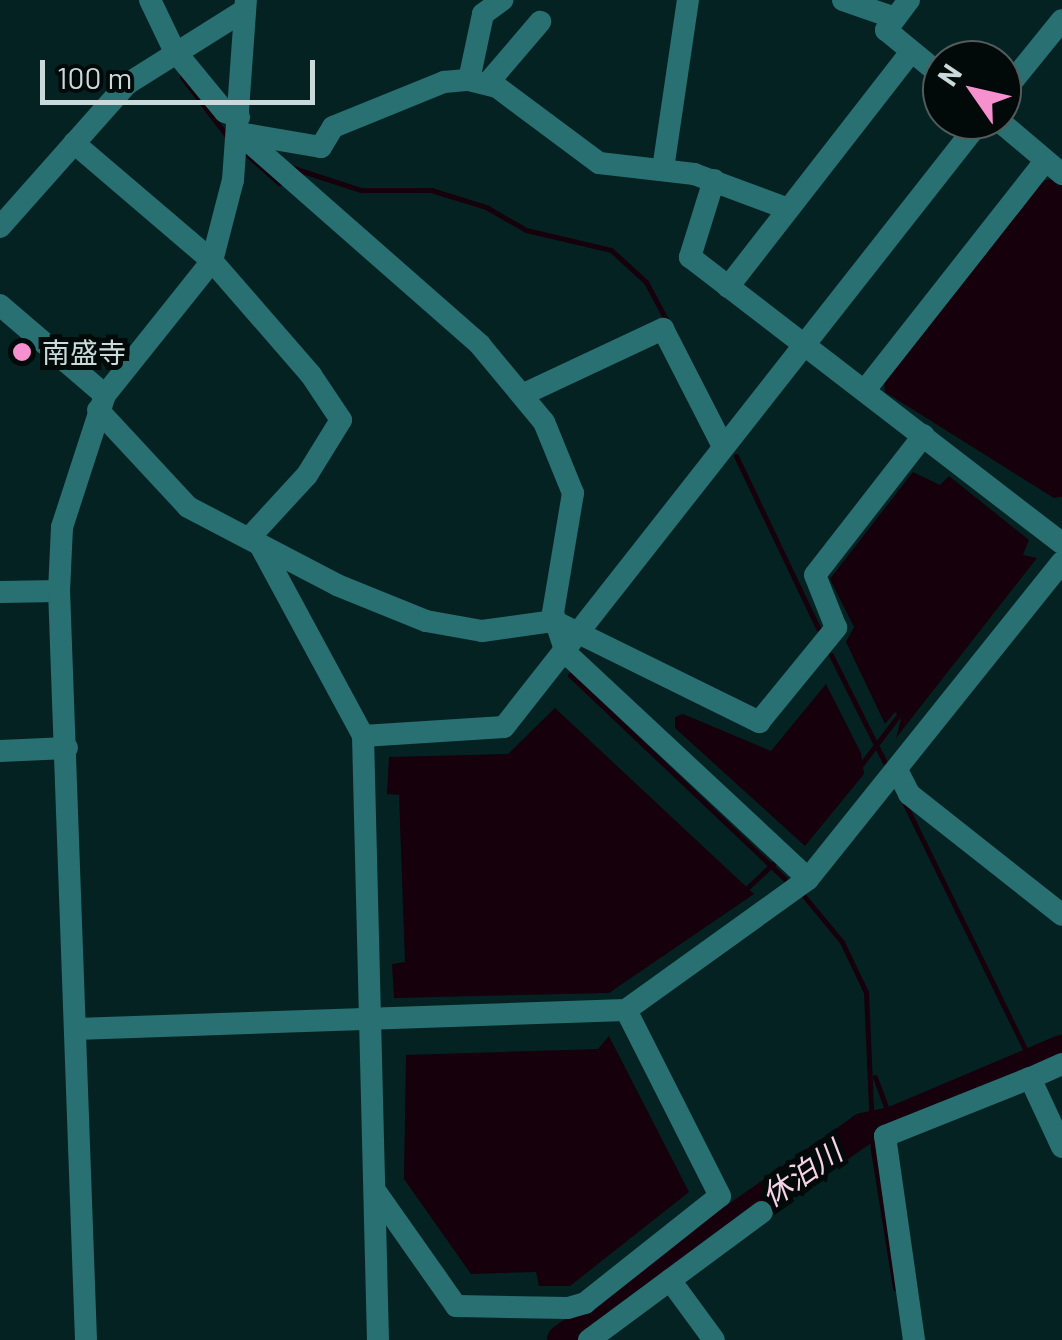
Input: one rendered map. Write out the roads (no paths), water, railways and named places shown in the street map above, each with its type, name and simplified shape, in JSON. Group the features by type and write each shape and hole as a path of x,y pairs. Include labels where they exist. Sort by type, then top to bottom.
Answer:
{"street":[{"path":"150,0 174,50 226,112 480,344 522,395 557,443 573,492 554,621 566,653 808,879"},
{"path":"478,82 483,14 502,0"},
{"path":"663,170 688,0"},
{"path":"843,0 902,9 886,30 922,61"},
{"path":"0,227 127,84 246,5"},
{"path":"86,1340 68,748 59,590 62,527 102,402 212,261 239,125 246,5"},
{"path":"1022,69 1062,20"},
{"path":"478,82 540,22"},
{"path":"728,287 911,52"},
{"path":"239,125 321,147 333,127 444,82 478,82 599,163 714,180 788,210"},
{"path":"364,736 496,731 566,653 577,631 966,140"},
{"path":"865,390 1053,168 1021,140"},
{"path":"74,142 212,261 312,375 341,420 307,476 255,542"},
{"path":"714,180 690,257 1062,542"},
{"path":"0,305 102,402 161,485 188,508 426,621 482,631 554,621 764,722 836,628 815,575 924,435"},
{"path":"522,395 663,329 722,446"},
{"path":"255,542 364,736 378,1340"},
{"path":"76,1029 626,1010 808,879 1062,562"},
{"path":"0,592 59,590"},
{"path":"0,750 68,748"},
{"path":"897,770 910,794 1062,915"},
{"path":"376,1192 456,1306 568,1308 585,1303 720,1196 626,1010"},
{"path":"914,1340 884,1136 1062,1064"},
{"path":"1030,1078 1062,1146"},
{"path":"593,1339 762,1212"},
{"path":"670,1280 714,1340"}],"waterway":[{"path":"182,77 227,136"},
{"path":"242,150 279,183"},
{"path":"287,166 361,190 431,190 486,207 526,230 611,250 646,282 668,323"},
{"path":"736,456 818,628"},
{"path":"831,655 884,761"},
{"path":"570,675 785,879"},
{"path":"857,770 902,711"},
{"path":"905,804 1032,1063"},
{"path":"745,890 777,860"},
{"path":"804,896 842,942 866,992 873,1150 895,1288"},
{"name":"休泊川","path":"563,1340 863,1129 892,1123 1062,1051"},
{"path":"875,1077 892,1123"}],"place":[{"name":"南盛寺","path":"22,352"}]}
